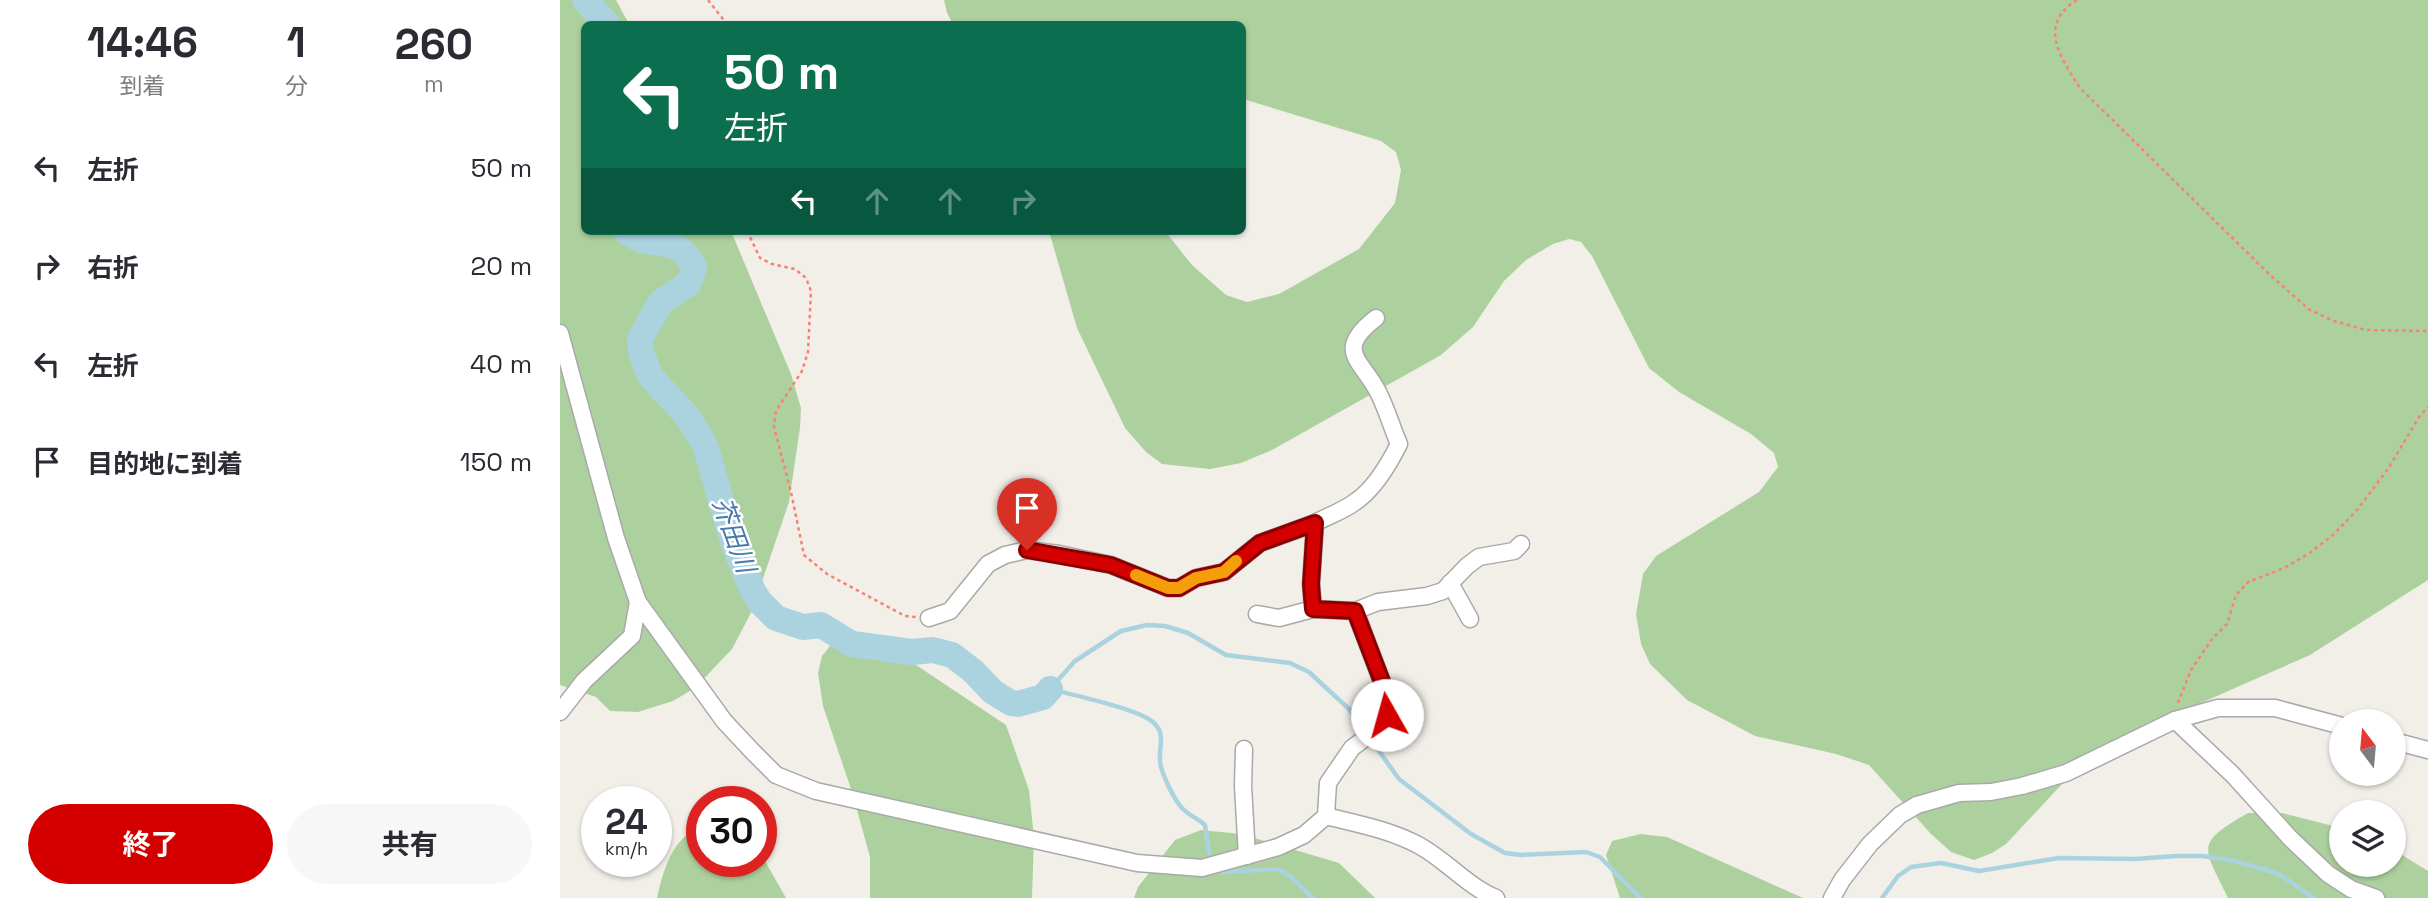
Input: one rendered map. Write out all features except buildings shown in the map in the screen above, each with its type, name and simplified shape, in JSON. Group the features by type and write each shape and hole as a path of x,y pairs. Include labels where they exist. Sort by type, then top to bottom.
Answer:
{"street":[{"path":"929,618 950,611 988,564 1004,555 1027,550 1059,555 1111,565 1168,588 1179,588 1196,578 1224,572 1260,543 1315,523 1355,502 1393,457 1399,444 1379,392 1354,358 1354,346 1360,330 1376,318"},
{"path":"560,333 616,538 638,601 724,721 776,775 816,791 1137,863 1202,868 1278,848 1304,835 1326,816 1328,783 1352,748 1381,726 1387,715 1389,700 1355,611"},
{"path":"1313,609 1311,584 1315,523"},
{"path":"1257,614 1279,618 1313,609 1355,611 1378,602 1427,596 1443,591 1479,557 1514,551 1521,544"},
{"path":"1450,583 1470,619"},
{"path":"560,712 584,681 632,636 638,601"},
{"path":"1832,898 1842,880 1870,844 1900,815 1917,804 1959,793 1991,792 2022,786 2066,773 2175,720 2218,708 2275,708 2329,723"},
{"path":"2175,720 2233,775 2290,838 2328,874 2351,890 2376,898"},
{"path":"2406,744 2428,750"},
{"path":"1244,749 1247,856"},
{"path":"1326,816 1383,830 1419,845 1483,893 1496,898"}],"path":[{"path":"708,0 725,21"},
{"path":"2077,0 2068,5 2058,18 2054,36 2058,52 2080,88 2270,276 2311,310 2334,321 2366,330 2428,331"},
{"path":"749,235 760,258 772,264 795,269 806,278 811,291 808,352 802,371 776,411 774,427 804,555 827,574 905,616 929,618"},
{"path":"2175,720 2176,706 2191,670 2212,639 2227,624 2236,595 2248,582 2284,568 2333,535 2357,510 2388,469 2419,417 2428,407"}],"green space":[{"path":"560,0 616,0 627,21 581,21 581,235 733,235 791,374 801,408 800,428 789,502 752,611 732,649 695,688 673,701 638,712 610,711 596,697 560,685"},
{"path":"944,0 2428,0 2428,580 2310,655 2185,710 2096,755 2062,784 2006,844 1992,853 1974,860 1951,852 1931,834 1869,765 1836,754 1755,736 1687,700 1650,664 1641,644 1636,614 1643,574 1656,556 1759,492 1778,467 1774,453 1751,434 1679,392 1649,368 1592,256 1581,242 1569,239 1553,244 1526,260 1504,281 1473,327 1441,355 1272,450 1241,463 1210,469 1162,464 1146,452 1125,428 1077,328 1050,235 1168,235 1192,265 1226,295 1247,302 1279,294 1359,249 1395,203 1401,170 1396,152 1381,141 1246,100 1246,21 951,21"},
{"path":"866,639 880,641 1006,725 1029,790 1034,837 1032,898 870,898 870,857 852,792 823,706 818,673 822,656 833,642"},
{"path":"2248,813 2282,813 2329,825 2329,877 2406,877 2406,857 2428,871 2428,898 2228,898 2213,867 2208,848 2211,840"},
{"path":"1201,830 1241,834 1339,863 1375,898 1134,898 1138,887 1175,840"},
{"path":"1641,834 1667,837 1803,898 1620,898 1606,855 1612,841"},
{"path":"686,836 686,877 774,877 786,898 657,898 662,877 672,877 672,853"}],"waterway":[{"name":"芥田川","path":"585,0 604,21"},
{"name":"芥田川","path":"633,235 645,241 679,249 694,267 689,283 660,303 640,339 641,352 650,376 687,416 705,445 733,542 760,602 776,618 803,627 821,625 852,644 912,652 933,650 952,655 973,671 993,692 1011,703 1018,704 1043,697 1050,689"},
{"path":"1209,853 1205,825 1185,811 1165,778 1160,760 1161,735 1157,726 1145,717 1120,707 1050,689 1075,661 1121,631 1147,625 1165,626 1188,633 1226,655 1290,663 1309,672 1349,709 1366,733"},
{"path":"1371,740 1399,779 1471,834 1505,853 1521,855 1586,852 1600,857 1641,898"},
{"path":"1882,898 1898,876 1911,867 1941,863 1979,871 2059,858 2135,859 2176,856 2203,856 2235,861 2279,874 2314,898"},
{"path":"1222,872 1278,869 1290,876 1313,898"}],"slow traffic":[{"path":"1136,575 1168,588 1179,588 1196,578 1224,572 1236,561"}],"route":[{"path":"1027,550 1111,565 1168,588 1179,588 1196,578 1224,572 1260,543 1315,523 1311,584 1313,609 1355,611 1389,700 1387,715"}]}
